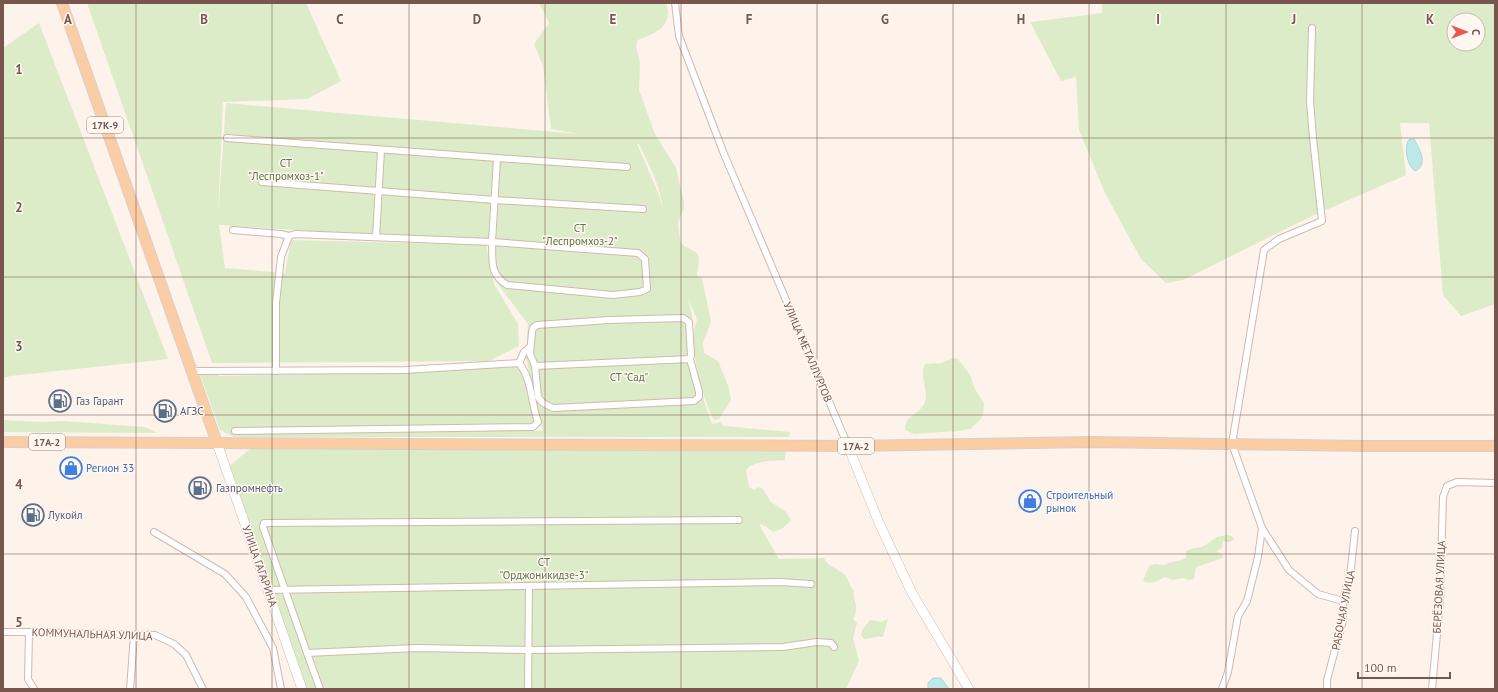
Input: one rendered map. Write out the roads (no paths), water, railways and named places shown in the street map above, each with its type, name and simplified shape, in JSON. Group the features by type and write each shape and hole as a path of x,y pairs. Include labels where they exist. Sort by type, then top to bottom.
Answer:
{"main road":[{"name":"17К-9","path":"62,3 217,443"},
{"name":"17А-2","path":"3,442 848,446 1094,442 1363,446 1495,446"}],"street":[{"name":"УЛИЦА МЕТАЛЛУРГОВ","path":"675,3 679,36 721,147 848,446 879,523 912,593 969,689"},
{"path":"1312,28 1310,101 1312,138 1322,221 1279,239 1264,250 1232,444 1262,528 1289,570 1318,594 1342,601"},
{"path":"227,138 381,150 627,166"},
{"path":"376,237 381,150"},
{"path":"233,230 281,234 288,236 295,234 492,242 638,253 644,259 647,289 640,292 613,295 507,285 498,279 494,273 492,242 497,158"},
{"path":"262,182 495,200 643,209"},
{"path":"276,370 276,303 280,257 288,236"},
{"path":"683,318 689,322 690,359 699,397 694,401 553,408 543,403 538,397 535,366 530,354 530,347 533,328 537,325 610,320 683,318"},
{"path":"519,363 524,352 530,347"},
{"path":"535,366 690,359"},
{"path":"192,371 405,370 519,363"},
{"path":"235,431 533,427 538,422 533,408 529,384 524,370 519,363"},
{"name":"УЛИЦА ГАГАРИНА","path":"217,443 302,689"},
{"name":"БЕРЁЗОВАЯ УЛИЦА","path":"1432,689 1440,600 1443,497 1447,486 1457,482 1495,483"},
{"path":"320,689 284,589 263,526 264,524 739,520"},
{"path":"1222,689 1228,672 1238,616 1246,601 1258,557 1262,528"},
{"name":"РАБОЧАЯ УЛИЦА","path":"1327,689 1327,680 1342,620 1342,601 1351,568 1355,531"},
{"path":"154,532 225,574 246,597 272,648 281,689"},
{"path":"268,590 780,582 811,584"},
{"path":"528,689 529,586"},
{"name":"КОММУНАЛЬНАЯ УЛИЦА","path":"3,632 155,635 174,644 186,655 203,689"},
{"path":"29,632 28,679 34,689"},
{"path":"130,689 134,635"},
{"path":"307,653 416,648 529,650 783,647 817,642 831,643 834,647"}],"water":[{"path":"1410,139 1414,139 1422,156 1421,165 1415,171 1410,165 1406,150"},
{"path":"933,678 941,678 949,689 928,689 928,683"}],"place":[{"name":"Газ Гарант","path":"60,401"},
{"name":"АГЗС","path":"165,411"},
{"name":"Регион 33","path":"71,468"},
{"name":"Газпромнефть","path":"200,488"},
{"name":"Строительный рынок","path":"1030,501"},
{"name":"Лукойл","path":"33,515"}],"park label":[{"name":"СТ \"Леспромхоз-1\"","path":"286,169"},
{"name":"СТ \"Леспромхоз-2\"","path":"580,234"},
{"name":"СТ \"Сад\"","path":"629,377"},
{"name":"СТ \"Орджоникидзе-3\"","path":"544,568"}]}
